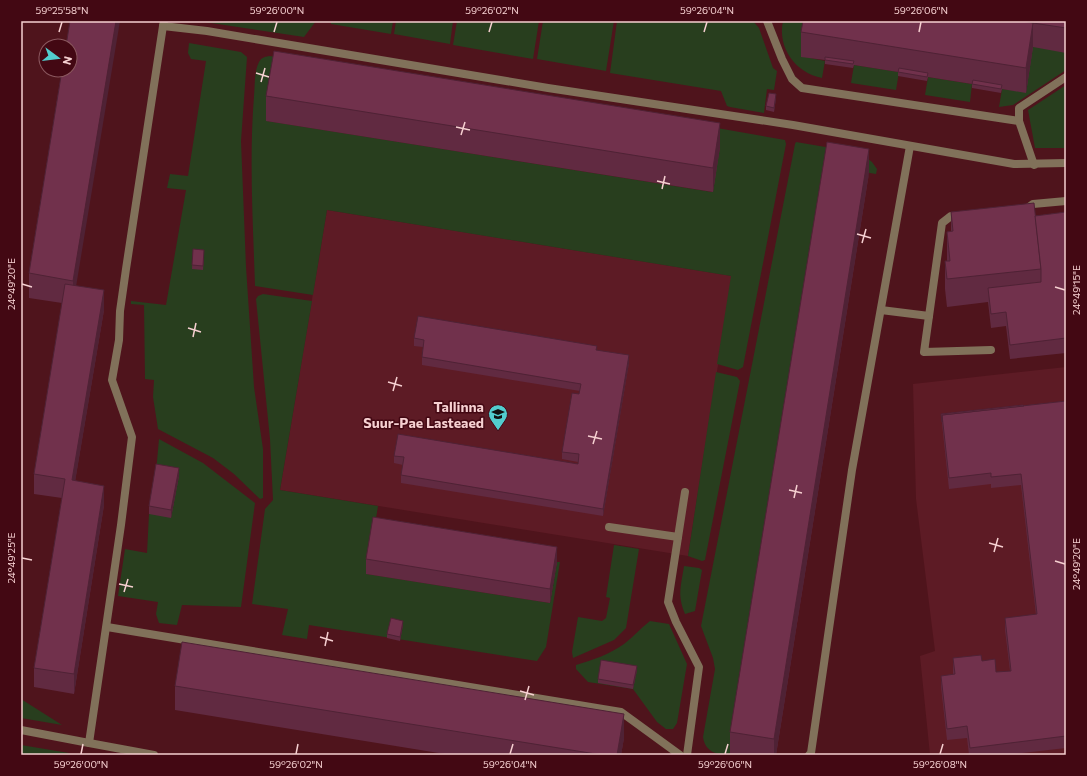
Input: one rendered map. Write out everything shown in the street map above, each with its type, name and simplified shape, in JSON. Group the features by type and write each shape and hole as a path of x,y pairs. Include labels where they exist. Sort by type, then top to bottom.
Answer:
{"street":[{"path":"767,21 782,59 792,79 802,88 1019,121"},
{"path":"89,743 107,627 132,437 112,380 119,340 120,311 126,269 164,23 548,88 793,125 1014,164 1034,165 1066,163"},
{"path":"1034,165 1019,121 1019,108 1066,77"},
{"path":"809,755 811,753 852,470 910,146"},
{"path":"1017,217 1033,204 1066,201"},
{"path":"966,217 951,216 942,223 924,352 991,350"},
{"path":"881,310 929,316"},
{"path":"685,492 668,602 676,622 699,667 687,755"},
{"path":"609,527 678,537"},
{"path":"107,627 621,712 680,755"},
{"path":"21,730 154,755"}],"shaded area":[{"name":"Tallinna Suur-Pae Lasteaed","path":"327,210 732,276 688,556 280,490"},
{"path":"1066,367 1066,755 930,755 920,656 935,651 916,499 913,384"}],"green space":[{"path":"198,21 316,21 304,37"},
{"path":"331,21 393,21 391,34 331,24"},
{"path":"396,21 453,21 450,44 394,34"},
{"path":"457,21 539,21 533,59 453,45"},
{"path":"543,21 614,21 606,71 537,59"},
{"path":"617,21 753,21 759,28 773,68 777,71 774,90 767,89 764,113 727,106 721,91 610,73"},
{"path":"783,21 807,21 801,56 825,61 822,78 804,71 790,58 783,41"},
{"path":"1004,21 1038,21 1066,53 1066,70 1013,105 999,107 1002,89 1026,92"},
{"path":"189,43 241,52 247,57 241,141 246,267 254,387 263,449 263,498 260,499 234,474 213,458 158,429 153,397 154,380 145,379 144,305 131,304 131,301 166,305 186,190 167,188 170,174 188,176 206,61 191,59 188,53"},
{"path":"269,56 300,60 267,121 712,192 720,147 700,125 785,140 786,144 743,367 738,370 717,364 731,276 327,210 313,295 255,286 252,215 252,167 255,83 256,70 259,62 263,58"},
{"path":"854,65 899,72 896,90 851,83"},
{"path":"928,77 972,84 970,102 925,95"},
{"path":"1066,85 1066,148 1035,148 1028,110"},
{"path":"796,142 861,153 872,162 877,169 876,174 827,166 730,755 721,754 712,752 706,746 703,737 715,669 713,658 701,626"},
{"path":"263,294 312,301 280,490 378,506 367,574 550,603 557,562 560,562 546,647 537,661 309,625 307,639 282,635 288,609 252,604 265,509 273,500 270,439 256,299 258,296"},
{"path":"716,372 737,377 740,381 705,560 702,561 688,556"},
{"path":"159,439 203,463 255,503 241,607 182,605 177,625 159,623 156,614 158,602 118,596 125,549 147,553 149,514 156,472"},
{"path":"614,545 639,549 626,628 614,640 573,658 572,652 578,617 602,621 606,618 610,598 606,597"},
{"path":"684,566 699,568 702,570 695,611 685,614 680,596"},
{"path":"650,621 669,624 687,664 677,723 673,729 666,729 657,722 633,689 588,682 576,669 576,665 619,648"},
{"path":"21,699 62,725 21,718"},
{"path":"21,745 69,753 68,755 21,755"}],"building":[{"path":"70,21 116,21 73,281 29,273 61,78 78,78 78,38 67,38"},
{"path":"803,21 1022,21 1033,23 1026,68 801,32"},
{"path":"1034,21 1066,21 1066,28 1033,23"},
{"path":"274,51 720,123 713,168 266,96"},
{"path":"825,57 854,61 853,64 825,60"},
{"path":"899,68 928,73 927,77 898,72"},
{"path":"973,80 1002,85 1001,89 972,84"},
{"path":"769,93 776,94 774,108 766,106"},
{"path":"827,142 869,149 774,739 730,732"},
{"path":"1034,203 1041,269 947,279 945,261 950,261 947,232 953,231 951,212"},
{"path":"1066,212 1066,338 1010,345 1006,312 991,314 988,288 1041,282 1035,216"},
{"path":"193,249 204,250 203,266 192,265"},
{"path":"65,284 104,290 72,480 104,486 74,674 34,668 65,479 34,474"},
{"path":"418,316 597,346 596,350 629,355 603,509 401,475 404,457 394,456 398,434 578,464 579,454 562,452 572,393 579,394 581,384 422,357 424,340 414,338"},
{"path":"1066,401 1066,736 970,748 967,726 947,729 941,676 955,674 953,658 981,655 982,661 995,659 996,672 1011,671 1005,618 1037,614 1021,474 991,477 991,473 949,478 942,415"},
{"path":"1024,406 942,415 942,422 941,414"},
{"path":"156,464 179,468 171,510 149,506"},
{"path":"373,517 557,547 550,589 366,559"},
{"path":"391,618 403,621 400,637 387,634"},
{"path":"182,642 624,714 617,755 602,755 175,686"},
{"path":"601,660 637,666 633,685 598,679"}],"place":[{"name":"Tallinna Suur-Pae Lasteaed","path":"498,431"}]}
